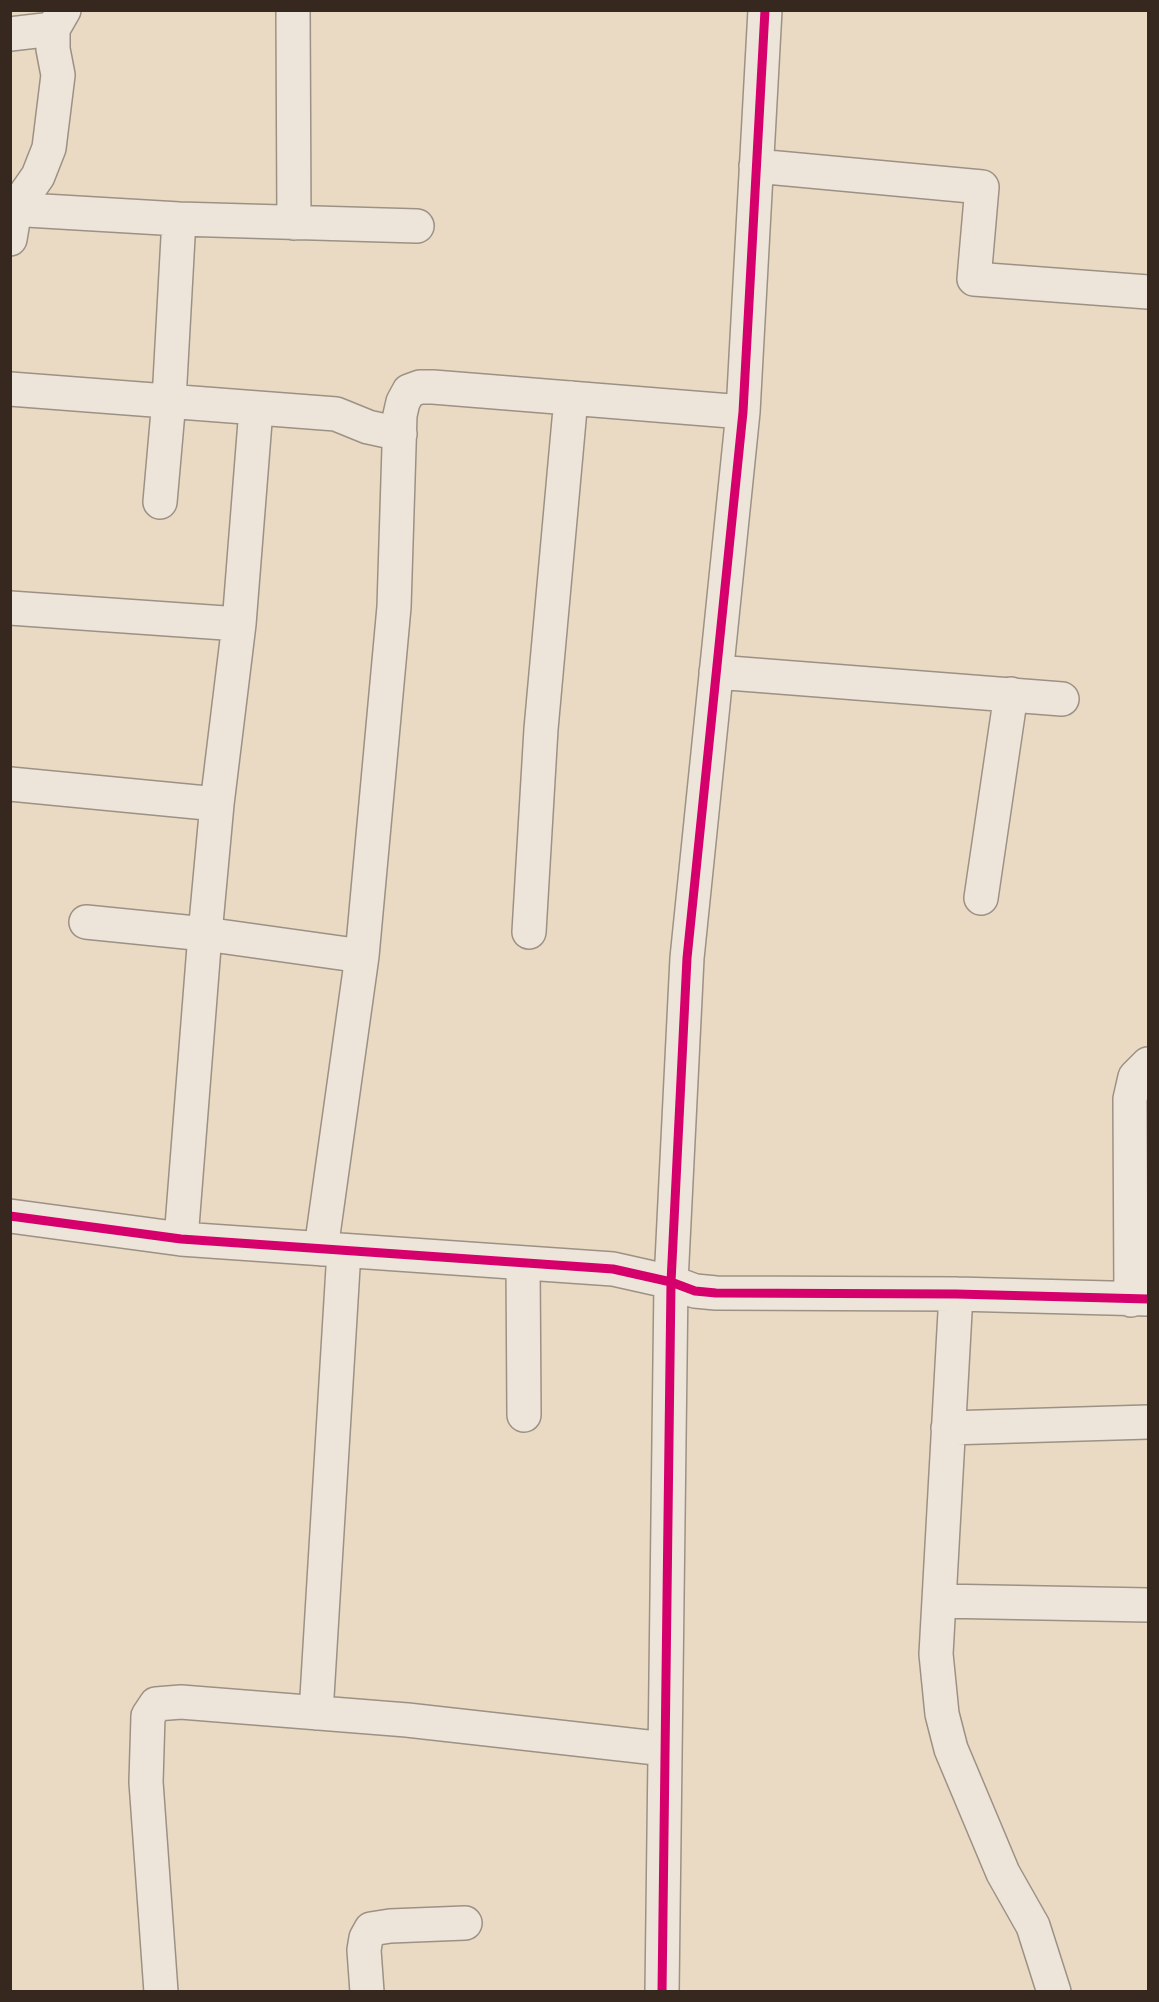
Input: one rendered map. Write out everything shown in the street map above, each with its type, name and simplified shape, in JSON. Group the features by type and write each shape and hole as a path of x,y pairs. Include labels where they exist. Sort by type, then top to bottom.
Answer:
{"street":[{"path":"293,10 294,223"},
{"path":"662,1992 671,1282 687,958 742,412 765,10"},
{"path":"10,34 58,20 53,49 58,75 49,148 38,176 12,219"},
{"path":"756,166 982,187 974,279 1149,292"},
{"path":"12,219 179,219 417,226"},
{"path":"160,502 169,400 179,219"},
{"path":"316,1713 332,1250 394,607 400,415 403,402 409,391 420,387 433,387 742,412"},
{"path":"10,389 336,414 368,427 400,434"},
{"path":"529,932 541,729 571,398"},
{"path":"181,1239 205,934 217,804 239,624 256,409"},
{"path":"10,609 239,624"},
{"path":"716,672 1062,699"},
{"path":"981,898 1011,694"},
{"path":"10,784 217,804"},
{"path":"86,922 205,934 362,956"},
{"path":"10,1216 181,1239 253,1242 332,1250 613,1269 671,1282 695,1291 717,1293 956,1294 1140,1299 1130,1099 1135,1077 1149,1064"},
{"path":"523,1263 524,1415"},
{"path":"956,1294 936,1654 942,1714 951,1749 1003,1873 1033,1926 1054,1992"},
{"path":"948,1428 1149,1422"},
{"path":"939,1601 1149,1605"},
{"path":"161,1992 146,1782 148,1716 156,1704 181,1702 419,1722 665,1749"},
{"path":"367,1992 364,1950 366,1938 371,1929 465,1923"}],"cycle path":[{"path":"662,1992 671,1282 687,958 743,412 765,10"},
{"path":"10,1216 181,1239 613,1269 671,1282 695,1291 716,1293 956,1294 1148,1299"}]}
